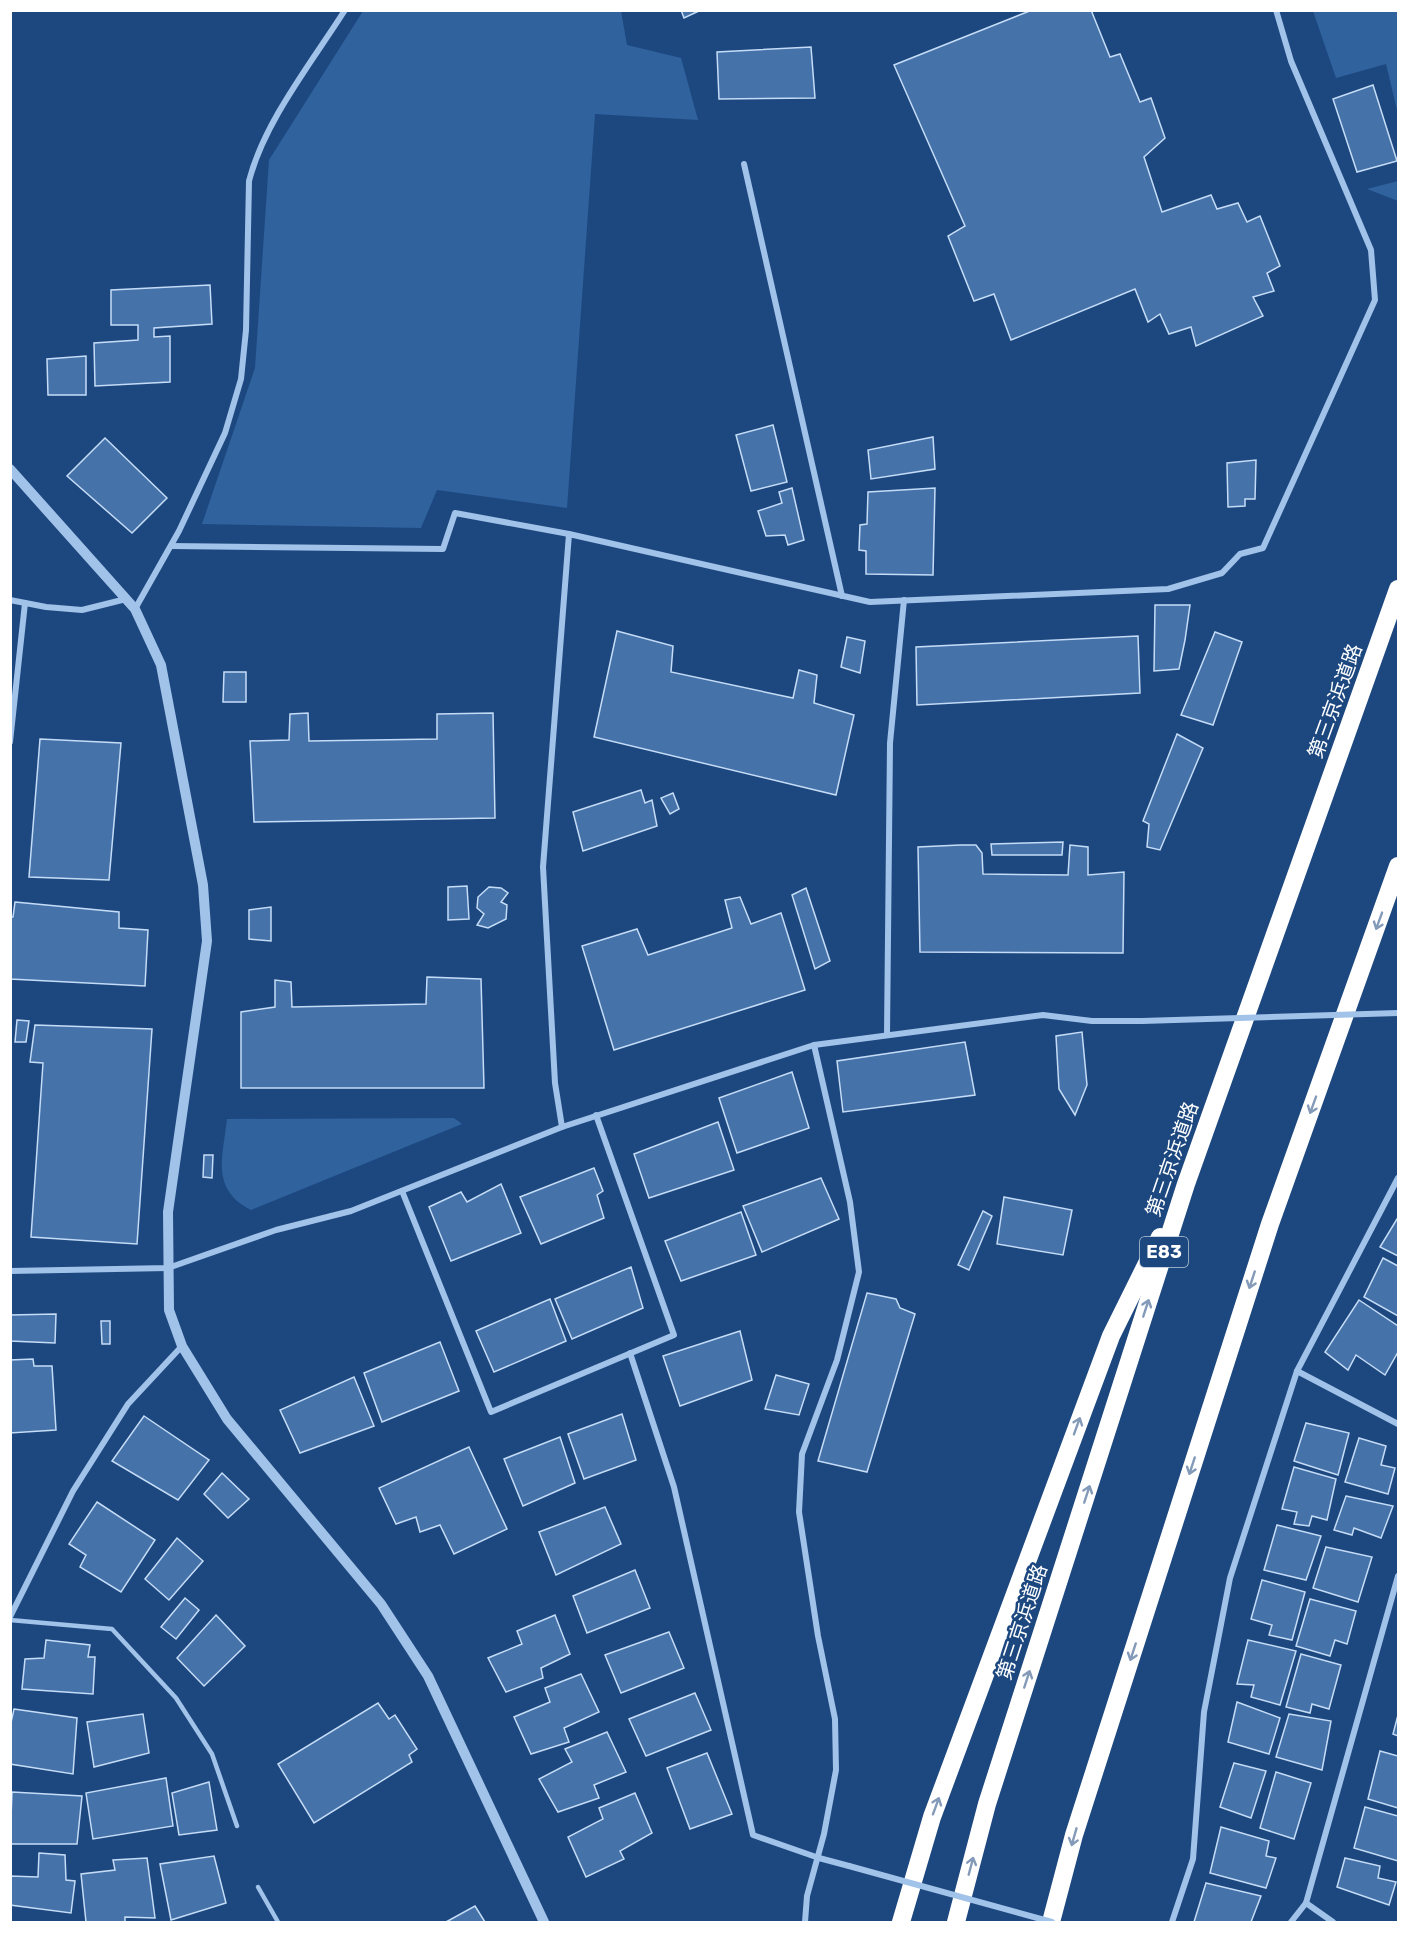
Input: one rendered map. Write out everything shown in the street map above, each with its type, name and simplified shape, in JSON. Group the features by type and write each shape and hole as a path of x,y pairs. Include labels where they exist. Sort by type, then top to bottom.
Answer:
{"highway":[{"name":"第三京浜道路","path":"956,1923 987,1804 1186,1184 1398,589"},
{"path":"1051,1923 1074,1834 1266,1236 1398,866"},
{"path":"901,1923 932,1817 1111,1336 1186,1184"}],"street":[{"path":"135,609 171,546 225,433 241,379 246,330 249,181 255,158 270,127 345,10"},
{"path":"171,546 443,549 455,513 569,534 870,602 1168,589 1222,573 1240,554 1263,548 1375,300 1371,250 1291,61 1276,10"},
{"path":"744,164 842,596"},
{"path":"10,469 135,609 161,665 203,885 207,941 168,1212 170,1310 182,1346 227,1419 381,1604 428,1676 544,1923"},
{"path":"562,1127 555,1083 543,867 569,534"},
{"path":"10,600 46,607 82,610 126,599"},
{"path":"887,1035 890,743 904,600"},
{"path":"10,742 25,603"},
{"path":"10,1271 168,1268 276,1230 351,1211 562,1127 814,1045 1043,1015 1092,1021 1142,1021 1398,1013"},
{"path":"805,1923 807,1896 819,1858 836,1770 835,1719 818,1636 799,1512 802,1454 837,1360 859,1272 850,1202 814,1045"},
{"path":"402,1191 491,1412 674,1335 596,1115"},
{"path":"1172,1923 1193,1858 1204,1712 1230,1578 1297,1371 1398,1178"},
{"path":"10,1619 73,1491 128,1404 182,1346"},
{"path":"630,1353 674,1487 753,1834 819,1858 1051,1923"},
{"path":"1297,1371 1398,1424"},
{"path":"1291,1923 1306,1903 1398,1576"},
{"path":"1306,1903 1333,1923"}],"lane":[{"path":"10,1619 112,1629 176,1698 212,1754 237,1826"},
{"path":"258,1887 278,1923"}],"shaded area":[{"path":"363,11 621,11 627,45 681,58 698,120 595,114 567,508 437,490 421,528 202,524 255,368 269,160"},
{"path":"1313,11 1398,11 1398,114 1386,64 1336,78"},
{"path":"1398,181 1398,201 1367,189"},
{"path":"454,1118 462,1124 251,1210 238,1202 224,1182 222,1159 227,1119"}],"building":[{"path":"681,10 701,10 684,18"},
{"path":"1032,10 1091,10 1110,57 1120,54 1140,102 1151,98 1165,138 1144,157 1162,212 1211,195 1217,209 1238,203 1247,222 1260,216 1280,266 1267,273 1274,291 1253,297 1263,316 1196,346 1191,327 1169,334 1160,314 1148,322 1135,289 1011,340 994,294 974,301 948,236 965,226 894,65"},
{"path":"811,47 815,98 719,99 717,52"},
{"path":"1373,85 1397,161 1357,172 1333,99"},
{"path":"210,285 212,324 154,328 154,337 170,336 170,382 95,386 94,343 138,340 138,325 111,325 111,290"},
{"path":"86,356 86,395 48,395 47,359"},
{"path":"773,425 787,482 751,491 736,435"},
{"path":"933,437 935,469 871,479 868,450"},
{"path":"105,438 167,498 132,533 67,476"},
{"path":"1256,460 1255,499 1245,499 1245,506 1228,507 1227,463"},
{"path":"792,488 804,540 788,545 785,535 766,536 758,511 782,503 779,492"},
{"path":"935,488 933,575 866,574 866,551 859,550 860,525 867,524 868,492"},
{"path":"1155,605 1190,605 1179,669 1154,671"},
{"path":"617,631 673,646 671,672 793,698 799,670 817,675 814,703 854,715 836,795 594,737"},
{"path":"1215,632 1242,642 1213,725 1181,715"},
{"path":"1138,636 1140,693 917,705 916,647"},
{"path":"847,637 865,641 860,673 841,667"},
{"path":"224,672 246,672 246,702 223,702"},
{"path":"308,713 309,741 437,739 437,714 493,713 495,818 254,822 250,741 289,740 290,714"},
{"path":"1177,734 1203,748 1160,850 1147,847 1149,824 1143,821"},
{"path":"40,739 121,743 109,880 29,877"},
{"path":"641,790 645,803 652,800 657,826 583,851 573,812"},
{"path":"673,793 679,809 670,814 661,798"},
{"path":"1063,842 1062,855 992,855 991,844"},
{"path":"976,845 982,853 983,874 1068,875 1070,845 1088,847 1088,875 1124,872 1123,953 920,952 918,847"},
{"path":"467,886 469,919 448,920 448,887"},
{"path":"489,887 501,888 508,893 501,902 507,905 506,919 488,928 477,925 484,914 477,908 478,897"},
{"path":"806,888 830,961 815,969 792,895"},
{"path":"740,897 751,924 781,913 805,990 614,1050 582,946 637,929 648,955 732,928 725,900"},
{"path":"15,902 119,912 119,928 148,930 145,986 10,979 10,918 13,917"},
{"path":"271,907 271,941 249,939 249,910"},
{"path":"427,977 481,979 484,1088 241,1088 241,1012 275,1007 275,980 291,982 292,1007 426,1004"},
{"path":"17,1020 29,1021 26,1042 15,1042"},
{"path":"35,1025 152,1029 137,1244 31,1237 43,1063 30,1062"},
{"path":"1082,1032 1087,1085 1075,1115 1059,1089 1056,1036"},
{"path":"965,1042 975,1095 843,1112 837,1061"},
{"path":"792,1072 809,1128 737,1153 719,1098"},
{"path":"718,1122 734,1170 649,1198 634,1154"},
{"path":"204,1155 213,1155 212,1178 203,1177"},
{"path":"594,1168 603,1191 597,1195 604,1218 541,1244 520,1197"},
{"path":"821,1178 839,1219 762,1252 743,1206"},
{"path":"501,1184 521,1233 451,1261 429,1207 461,1192 467,1202"},
{"path":"1004,1197 1072,1210 1063,1255 997,1244"},
{"path":"983,1211 992,1216 969,1270 958,1265"},
{"path":"741,1212 756,1255 681,1281 665,1241"},
{"path":"1398,1220 1398,1256 1380,1247"},
{"path":"1383,1258 1398,1266 1398,1316 1364,1297"},
{"path":"631,1267 643,1308 572,1339 555,1299"},
{"path":"867,1293 896,1299 900,1308 915,1314 867,1472 818,1461"},
{"path":"550,1299 566,1341 494,1372 476,1331"},
{"path":"1359,1300 1398,1326 1398,1352 1385,1375 1356,1355 1348,1370 1325,1352"},
{"path":"56,1314 55,1343 10,1341 10,1315"},
{"path":"101,1321 110,1321 110,1344 102,1344"},
{"path":"740,1331 752,1380 680,1406 663,1356"},
{"path":"440,1342 459,1391 382,1422 364,1373"},
{"path":"33,1359 34,1366 52,1366 56,1430 10,1433 10,1360"},
{"path":"776,1375 809,1384 799,1415 765,1409"},
{"path":"354,1377 374,1426 300,1453 280,1410"},
{"path":"622,1414 636,1460 584,1479 568,1434"},
{"path":"144,1416 209,1460 178,1500 112,1461"},
{"path":"1306,1423 1349,1433 1338,1475 1294,1461"},
{"path":"560,1437 575,1483 523,1506 504,1459"},
{"path":"1359,1438 1386,1446 1381,1465 1395,1468 1388,1494 1345,1482"},
{"path":"469,1447 507,1529 454,1554 440,1525 420,1532 416,1517 396,1524 379,1488"},
{"path":"1294,1467 1336,1479 1327,1520 1312,1516 1309,1526 1294,1524 1297,1512 1282,1509"},
{"path":"222,1473 249,1499 228,1518 204,1494"},
{"path":"1346,1496 1393,1506 1381,1538 1354,1528 1352,1535 1334,1530"},
{"path":"97,1502 155,1540 121,1592 80,1567 86,1555 69,1544"},
{"path":"605,1507 621,1544 556,1575 539,1532"},
{"path":"1277,1525 1321,1536 1306,1580 1264,1570"},
{"path":"177,1538 203,1561 169,1600 145,1579"},
{"path":"1326,1547 1372,1557 1358,1602 1313,1588"},
{"path":"635,1570 650,1608 587,1633 573,1596"},
{"path":"1262,1580 1305,1592 1292,1640 1269,1635 1272,1625 1251,1619"},
{"path":"185,1598 199,1610 176,1639 161,1627"},
{"path":"1310,1599 1356,1611 1347,1644 1335,1640 1330,1656 1296,1646"},
{"path":"216,1615 245,1646 204,1686 177,1658"},
{"path":"555,1615 570,1654 541,1668 543,1678 506,1692 488,1658 522,1644 517,1631"},
{"path":"669,1632 684,1668 621,1693 605,1655"},
{"path":"46,1640 90,1645 88,1657 95,1657 93,1694 22,1689 25,1659 44,1658"},
{"path":"1248,1640 1296,1651 1280,1705 1251,1697 1254,1685 1237,1684"},
{"path":"1301,1654 1341,1665 1329,1709 1312,1704 1310,1713 1286,1707"},
{"path":"581,1674 599,1712 564,1728 569,1742 531,1754 514,1717 550,1702 545,1688"},
{"path":"695,1693 711,1730 646,1756 629,1719"},
{"path":"1237,1702 1280,1718 1269,1754 1228,1742"},
{"path":"378,1703 389,1719 395,1715 417,1749 409,1755 412,1762 314,1823 278,1764"},
{"path":"14,1709 77,1718 73,1774 10,1764 10,1727"},
{"path":"143,1714 149,1753 94,1767 87,1722"},
{"path":"1289,1714 1331,1721 1322,1770 1276,1757"},
{"path":"1398,1715 1398,1736 1393,1734"},
{"path":"607,1732 626,1772 594,1785 599,1798 558,1812 539,1779 572,1762 565,1749"},
{"path":"1380,1751 1398,1756 1398,1808 1368,1799"},
{"path":"707,1753 732,1814 690,1829 667,1768"},
{"path":"1234,1763 1266,1771 1251,1818 1220,1807"},
{"path":"1276,1772 1311,1783 1294,1839 1260,1828"},
{"path":"166,1778 173,1826 93,1839 86,1793"},
{"path":"209,1782 217,1830 179,1835 172,1793"},
{"path":"12,1792 82,1796 77,1844 10,1844"},
{"path":"635,1793 652,1833 620,1851 624,1859 586,1877 568,1837 603,1819 599,1808"},
{"path":"1365,1807 1398,1816 1398,1861 1354,1848"},
{"path":"1221,1827 1269,1841 1266,1856 1276,1858 1266,1888 1210,1873"},
{"path":"39,1853 65,1855 66,1880 75,1881 71,1913 10,1905 10,1876 38,1877"},
{"path":"214,1856 226,1903 171,1920 160,1864"},
{"path":"147,1858 155,1918 125,1917 125,1922 86,1922 81,1874 115,1870 113,1860"},
{"path":"1345,1858 1380,1866 1378,1878 1396,1882 1389,1905 1337,1887"},
{"path":"1206,1883 1261,1896 1251,1922 1194,1922"},
{"path":"475,1906 485,1922 446,1922"}]}
